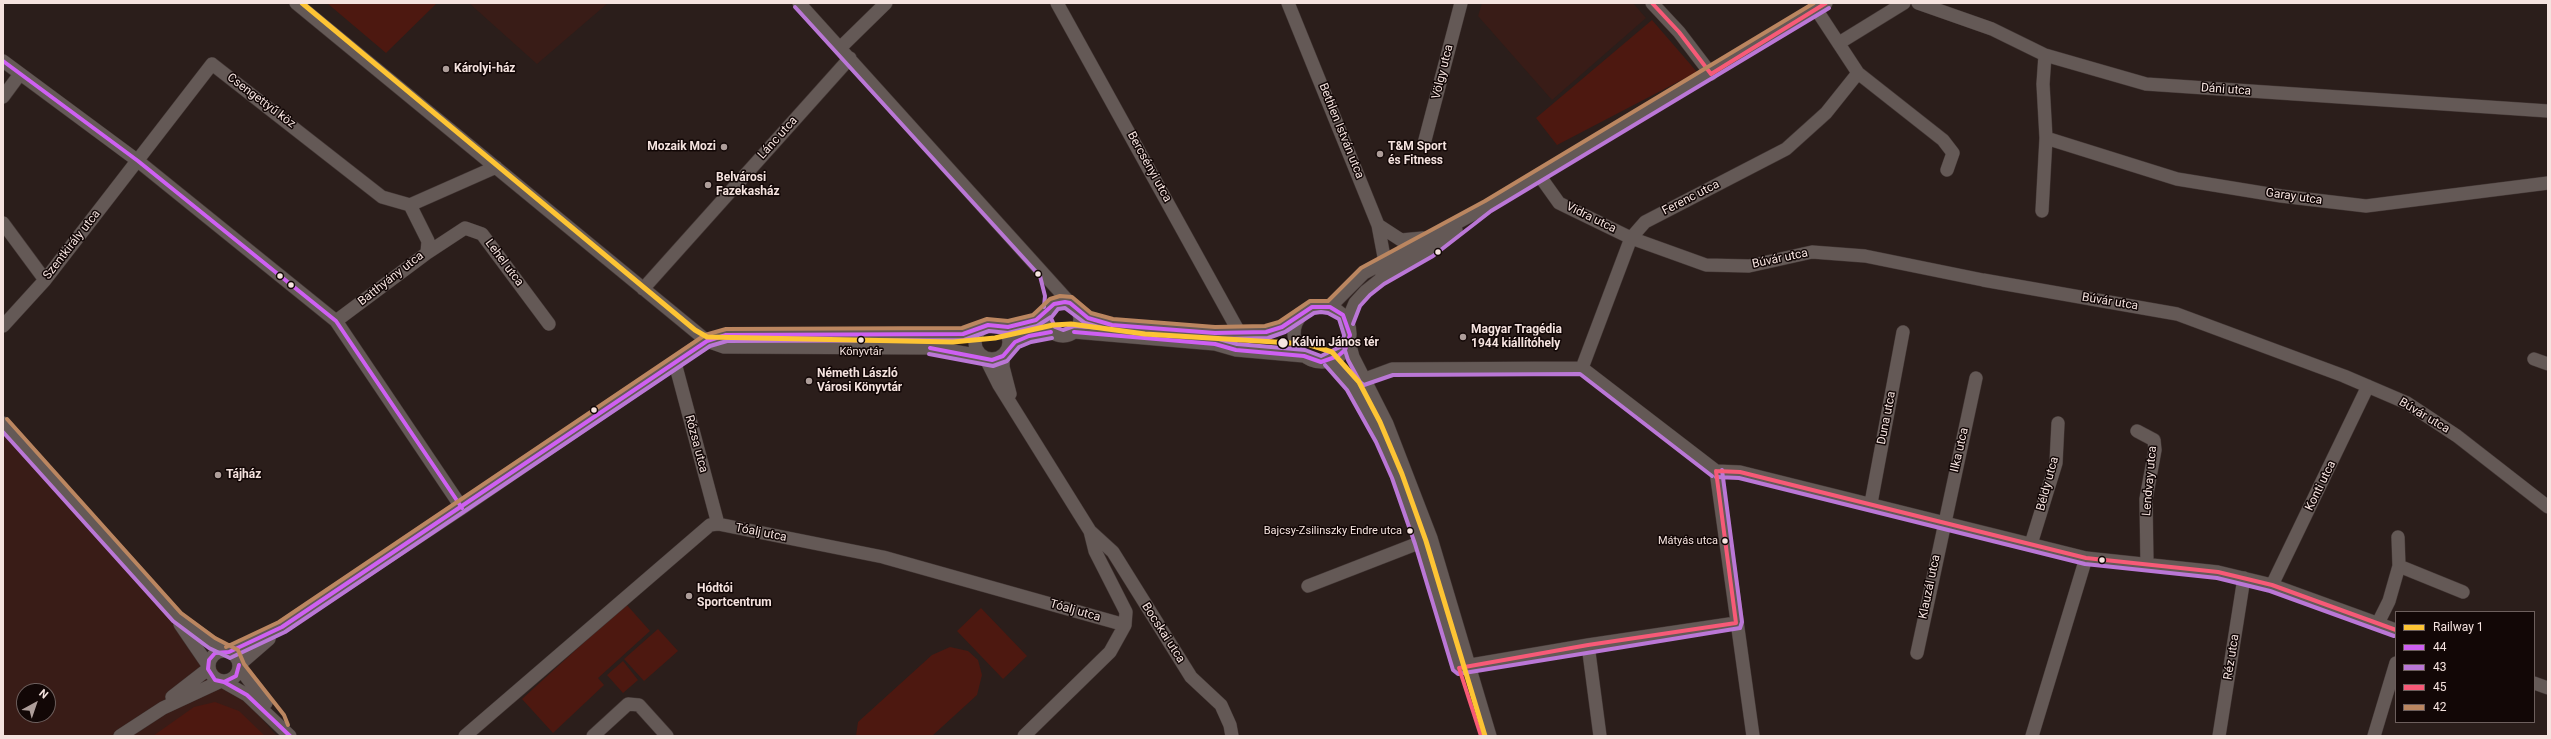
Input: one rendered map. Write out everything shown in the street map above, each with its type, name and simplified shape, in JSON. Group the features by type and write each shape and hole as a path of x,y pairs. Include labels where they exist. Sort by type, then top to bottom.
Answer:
{"street":[{"path":"296,3 706,341 724,347 936,348 992,360 1005,353 1015,342 1029,336 1051,332 1063,336 1074,332 1215,344 1236,350 1304,356 1312,360 1330,361 1338,356 1349,342"},
{"path":"799,3 1045,273 1074,307 1088,318 1112,325 1215,333 1266,332 1282,327 1312,307 1330,307 1343,315 1347,322 1349,342 1353,358 1365,378 1387,424 1426,540 1463,666 1480,736"},
{"path":"840,48 886,3"},
{"name":"Bercsényi utca","path":"1057,3 1239,332"},
{"name":"Bethlen István utca","path":"1288,3 1378,225 1385,262"},
{"name":"Völgy utca","path":"1425,140 1461,3"},
{"path":"1652,3 1679,32 1711,74"},
{"path":"1839,43 1904,3"},
{"name":"Dáni utca","path":"1918,3 1992,29 2045,55 2146,84 2548,111"},
{"path":"1330,307 1364,273 1488,206 1711,74 1821,6 1839,43 1858,73 1943,140 1953,153 1947,170"},
{"path":"2042,211 2046,138 2043,84 2045,55"},
{"name":"Lánc utca","path":"643,289 850,58"},
{"path":"3,61 138,161 336,321 462,508"},
{"name":"Csengettyű köz","path":"138,161 212,64 382,197 410,205"},
{"name":"Ferenc utca","path":"1582,368 1631,238 1645,222 1786,149 1826,113 1858,73"},
{"path":"3,97 20,74"},
{"name":"Garay utca","path":"2046,138 2177,179 2281,196 2366,206 2548,184"},
{"name":"Szentkirály utca","path":"3,326 45,280 138,161"},
{"path":"410,205 496,167"},
{"name":"Vidra utca","path":"1539,175 1559,203 1631,238"},
{"name":"Batthyány utca","path":"336,321 427,253 428,241 410,205"},
{"path":"1347,322 1355,303 1381,279 1429,251 1488,206"},
{"path":"3,223 45,280"},
{"path":"1378,225 1401,240 1429,238"},
{"name":"Lehel utca","path":"427,253 465,228 482,234 549,324"},
{"name":"Búvár utca","path":"1631,238 1706,265 1749,266 1812,252 1865,256 1983,280 2177,314 2368,386 2407,403 2457,436 2548,507"},
{"path":"1381,279 1385,262"},
{"path":"1045,273 1051,295 1046,324 1051,332"},
{"path":"120,736 163,708 236,676 239,666 282,627 462,508 706,341 726,335 962,334 979,330 988,325 1008,327 1036,320 1048,309 1060,302 1074,307 1080,322 1074,332"},
{"path":"1299,317 1294,335 1296,344 1304,356"},
{"path":"999,327 1009,340 1005,353"},
{"path":"979,330 976,335 975,346 983,357"},
{"name":"Duna utca","path":"1871,503 1903,332"},
{"name":"Bocskai utca","path":"1005,353 1007,382 1018,414"},
{"name":"Bocskai utca","path":"983,357 992,366 999,385 1090,531 1113,552 1191,677 1221,705 1230,725 1232,736"},
{"path":"2534,359 2548,364"},
{"path":"1330,361 1352,387 1381,439 1426,540"},
{"name":"Rózsa utca","path":"675,363 718,524"},
{"path":"1365,378 1392,369 1582,368 1716,471 1740,472 1871,503 2086,558 2218,572 2244,578 2272,585 2395,630"},
{"name":"Ilka utca","path":"1944,522 1976,378"},
{"name":"Konti utca","path":"2272,585 2368,386"},
{"name":"Béldy utca","path":"2031,544 2056,462 2058,423"},
{"path":"3,424 178,617 208,667 212,677 247,695 268,717 286,732"},
{"name":"Lendvay utca","path":"2137,431 2154,440 2155,450 2146,499 2147,564"},
{"path":"1716,471 1736,623 1753,736"},
{"name":"Klauzál utca","path":"1916,653 1944,522"},
{"path":"465,736 710,525 718,524"},
{"name":"Tóalj utca","path":"718,524 883,557 1125,625"},
{"name":"Bocskai utca","path":"1090,531 1095,551 1126,612 1125,625"},
{"path":"2378,623 2389,601 2399,566 2398,537"},
{"path":"1308,586 1426,540"},
{"path":"2032,736 2086,558"},
{"path":"2399,566 2463,592"},
{"name":"Réz utca","path":"2219,736 2244,578"},
{"path":"178,617 237,658 239,666 275,712 286,732"},
{"path":"1463,666 1588,645 1736,623"},
{"path":"1024,736 1110,652 1125,625"},
{"path":"163,708 172,698 208,667 212,656 282,627"},
{"path":"1588,645 1600,736"},
{"path":"1463,666 1490,736"},
{"path":"2374,736 2395,666"},
{"path":"2535,683 2548,688"},
{"path":"593,736 628,704 639,705 667,736"}],"shaded area":[{"path":"327,3 437,3 386,53"},
{"path":"469,3 608,3 537,64"},
{"path":"1482,3 1633,3 1646,18 1552,100 1478,16"},
{"path":"1652,20 1697,72 1557,145 1536,118"},
{"path":"3,427 116,555 277,736 3,736"},
{"path":"626,604 650,631 598,678 604,685 553,733 522,699"},
{"path":"981,608 1027,656 1003,679 957,631"},
{"path":"658,629 678,651 644,681 624,659"},
{"path":"950,647 968,651 978,660 982,675 977,695 932,736 856,736 858,722 932,655"},
{"path":"623,661 638,680 623,693 607,675"},
{"path":"215,702 239,711 265,736 153,736 194,707"}],"rail line":[{"name":"1","path":"302,3 695,330 707,337 953,342 995,338 1053,325 1071,324 1145,334 1307,344 1332,352 1359,382 1380,422 1402,474 1426,541 1485,736"}],"transit line":[{"name":"45","path":"1652,3 1679,32 1711,74"},
{"name":"42","path":"226,647 279,622 705,335 726,329 962,328 987,319 1008,321 1033,315 1050,299 1060,296 1072,297 1091,313 1113,319 1215,327 1265,326 1279,322 1310,301 1328,301 1361,268 1485,201 1814,3"},
{"name":"45","path":"1711,74 1826,3"},
{"name":"43","path":"795,7 1040,276 1045,296 1044,307"},
{"name":"43","path":"1353,324 1360,306 1370,295 1384,284 1433,256 1491,211 1829,8"},
{"name":"44","path":"3,61 138,161 336,321 462,508"},
{"name":"44","path":"239,665 236,676 224,682 215,680 208,669 209,660 215,653 229,652 282,627 707,341 726,335 963,334 988,325 1008,327 1036,320 1054,304 1065,302 1070,303 1088,318 1112,325 1215,333 1266,332 1282,327 1312,307 1330,307 1343,315 1350,335 1345,350 1338,356 1321,362 1304,356 1236,350 1215,344 1074,332"},
{"name":"43","path":"1065,308 1085,323 1102,328 1074,326 1063,330 1055,327 1051,318 1058,309 1065,308"},
{"name":"43","path":"1321,312 1328,313 1339,319 1344,335 1340,347 1321,356 1305,350 1237,344 1219,339 1268,338 1285,332 1314,313 1321,312"},
{"name":"43","path":"3,432 173,621 209,648 230,658 285,632 710,346 727,341 964,340 989,331 1008,333 1037,326 1051,317"},
{"name":"44","path":"930,348 992,360 1003,356 1015,342 1029,336 1051,332"},
{"name":"43","path":"929,354 993,366 1007,361 1019,347 1031,342 1052,338"},
{"name":"43","path":"1343,344 1348,360 1360,382 1364,385 1393,375 1580,374 1712,476"},
{"name":"43","path":"1325,365 1347,390 1376,442 1392,478 1415,544 1453,670 1458,674 1740,628 1742,622 1722,470"},
{"name":"42","path":"7,419 181,613 215,638 238,650 244,664 284,715 288,725"},
{"name":"45","path":"1716,471 1740,472 2086,558 2218,572 2272,585 2395,630"},
{"name":"45","path":"1716,471 1736,623"},
{"name":"43","path":"1716,477 1739,478 2085,564 2217,578 2270,591 2394,636"},
{"name":"45","path":"1481,736 1459,668 1588,645 1736,623"},
{"name":"44","path":"224,682 247,695 290,736"}],"place":[{"name":"Károlyi-ház","path":"446,69"},
{"name":"Mozaik Mozi","path":"724,147"},
{"name":"T&M Sport és Fitness","path":"1380,154"},
{"name":"Belvárosi Fazekasház","path":"708,185"},
{"name":"Magyar Tragédia 1944 kiállítóhely","path":"1463,337"},
{"name":"Könyvtár","path":"861,340"},
{"name":"Kálvin János tér","path":"1283,343"},
{"name":"Németh László Városi Könyvtár","path":"809,381"},
{"name":"Tájház","path":"218,475"},
{"name":"Bajcsy-Zsilinszky Endre utca","path":"1410,531"},
{"name":"Mátyás utca","path":"1725,541"},
{"name":"Hódtói Sportcentrum","path":"689,596"}]}
